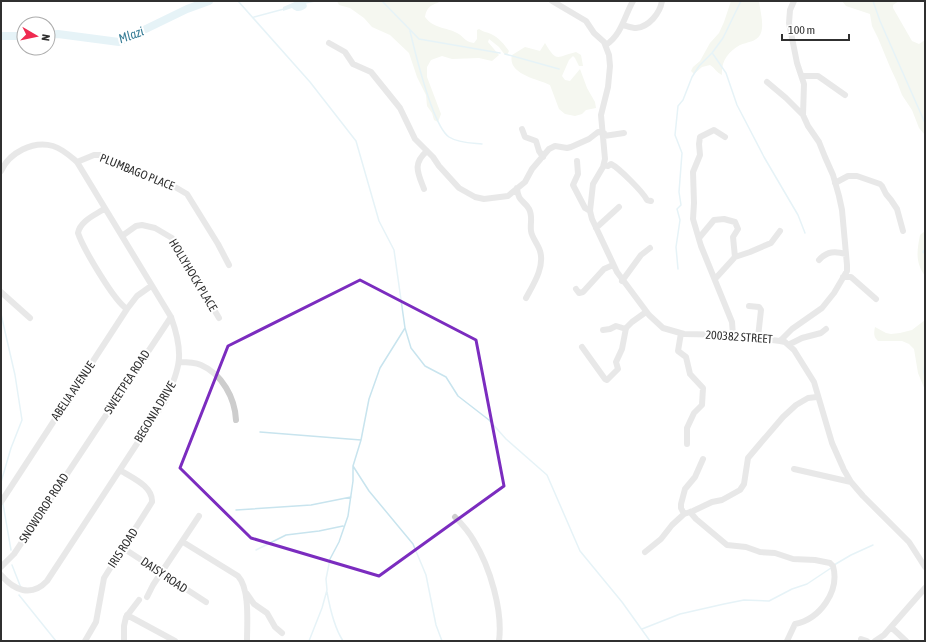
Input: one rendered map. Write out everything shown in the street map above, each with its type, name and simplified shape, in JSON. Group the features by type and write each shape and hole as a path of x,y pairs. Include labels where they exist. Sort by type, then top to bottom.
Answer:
{"street":[{"path":"552,1 586,22 606,45 610,66 608,87 601,115 606,156 604,165 608,166 611,164 618,168 648,201 651,201"},
{"path":"606,45 611,41 623,25 633,1"},
{"path":"623,25 634,28 644,26 656,14 662,1"},
{"path":"794,1 790,10 789,23 793,36 797,63 805,88 803,116"},
{"path":"329,43 345,52 355,65 371,72 400,108 415,139 457,186 474,197 484,199 506,197 525,182 532,169 553,147 572,147 589,139 598,132 604,134 624,133"},
{"path":"802,76 818,76 845,95"},
{"path":"767,82 786,98 803,116 819,142 836,183 842,210 848,265 844,277 822,308 791,330 780,341"},
{"path":"522,129 525,137 536,141 539,151 543,157"},
{"path":"725,136 714,130 700,137 700,155 693,168 693,219 713,277 732,322 733,335"},
{"name":"BEGONIA DRIVE","path":"1,171 3,163 20,151 31,146 53,146 63,151 77,162 104,209 171,317 179,346 179,362 175,379 165,401 44,585 31,590 18,589 10,584 1,575"},
{"path":"424,189 417,173 421,157 427,151"},
{"name":"PLUMBAGO PLACE","path":"77,162 94,154 101,155 182,191 193,202 229,265"},
{"path":"577,161 578,174 573,185 585,208 590,211"},
{"name":"200382 STREET","path":"604,165 594,184 590,211 613,265 622,280 646,312 664,328 681,333 758,337 785,342 789,345 794,350 814,382 817,397 840,463 851,482 909,542 925,567"},
{"path":"836,183 848,176 857,176 880,184 897,209 903,231"},
{"path":"518,188 519,199 528,207 531,213 531,231 541,257 538,273 526,298"},
{"path":"596,228 618,208"},
{"path":"104,209 80,226 78,233 87,252 112,294 120,304 127,309"},
{"path":"699,238 714,220 724,219 735,222 738,229 733,237 735,257"},
{"name":"HOLLYHOCK PLACE","path":"122,236 136,226 142,225 154,228 172,238 219,318"},
{"path":"715,279 735,257 750,252 773,241 780,231"},
{"path":"622,280 641,255 650,248"},
{"path":"819,260 832,252 846,254"},
{"path":"576,289 579,293 583,292 604,269 613,265"},
{"path":"844,277 851,278 876,299"},
{"name":"ABELIA AVENUE","path":"1,502 127,309 137,296 151,286"},
{"path":"1,292 30,318"},
{"path":"749,306 759,307 760,310 758,337"},
{"path":"582,347 605,380 607,380 618,369 616,362 622,349 626,329 632,322 646,312"},
{"name":"SWEETPEA ROAD","path":"84,448 171,317"},
{"path":"604,330 616,326 626,329"},
{"path":"789,345 802,338 821,333 826,329"},
{"path":"789,345 791,330"},
{"path":"681,333 678,351 686,357 690,374 703,388 702,405 694,414 687,428 687,444"},
{"path":"179,362 200,365 222,381 235,407 236,420"},
{"path":"645,552 661,539 672,524 687,513 708,503 722,500 740,490 744,484 748,458 755,449 783,416 796,404 808,398 817,397"},
{"name":"SNOWDROP ROAD","path":"1,566 14,554 84,448"},
{"path":"703,459 695,477 685,489 681,508 687,513 727,545 746,547 760,552 775,553 793,558 815,560 830,563 833,566 835,580 832,592 826,602 813,615 802,622 795,624 787,641"},
{"path":"794,469 851,482"},
{"name":"IRIS ROAD","path":"85,641 96,622 104,578 151,503 152,497 147,488 120,470"},
{"path":"147,598 153,585 199,516"},
{"path":"455,517 467,530 476,544 490,577 497,599 500,641"},
{"path":"183,542 238,576 242,580 250,601 267,613 275,626 282,633"},
{"name":"DAISY ROAD","path":"123,548 206,602"},
{"path":"875,641 884,635 925,588"},
{"path":"245,591 247,641"},
{"path":"124,641 124,626 127,615 139,600"},
{"path":"127,615 175,641"},
{"path":"891,627 906,641"}],"highlighted area":[{"path":"360,280 476,340 504,486 379,576 251,538 180,468 228,346"}],"green space":[{"path":"337,1 442,1 431,6 427,10 425,17 432,24 460,34 466,40 474,43 477,39 477,30 479,29 496,37 509,51 507,55 505,55 499,47 489,39 488,42 499,55 492,61 479,58 452,59 442,56 431,60 427,67 427,77 441,114 438,122 434,120 432,113 427,106 426,95 417,77 409,53 390,35 372,27 364,18 350,8 339,5"},
{"path":"731,1 759,1 762,23 760,35 754,40 740,45 726,57 722,75 710,65 702,67 694,74 691,71 693,67 700,61 710,43 719,33"},
{"path":"842,1 899,1 893,5 893,8 912,41 919,44 925,40 925,135 919,128 912,110 902,95 872,26 870,14 846,6"},
{"path":"545,43 552,54 558,57 576,52 581,55 583,66 579,66 573,56 569,60 562,76 565,80 570,81 580,69 587,88 595,102 596,108 586,110 582,114 575,116 565,114 559,109 550,85 524,75 514,67 512,55 525,47 540,51"},
{"path":"925,231 925,276 918,261 918,246 920,235"},
{"path":"925,320 925,390 918,373 914,349 909,344 902,341 878,341 875,338 874,333 875,327 891,334 912,330"}],"water":[{"path":"297,1 305,1 307,6 306,8 299,11 292,8 283,11 283,7"}],"waterway":[{"name":"Mlazi","path":"56,34 119,42 187,9 209,1"},
{"path":"238,1 310,82 356,141 379,221 394,250 405,328 411,348 425,366 446,377 458,396 489,420 506,439 547,475 580,551 622,602 650,641"},
{"path":"305,3 315,1"},
{"path":"382,1 419,39 500,53"},
{"path":"678,269 676,247 680,220 677,209 681,205 679,192 682,153 675,135 678,106 683,100 692,77 699,66 712,53 723,38 741,1"},
{"path":"873,1 880,21 925,123"},
{"path":"254,17 284,9"},
{"path":"410,31 425,88 443,130 449,137 457,140 482,144"},
{"name":"Mlazi","path":"1,36 16,36"},
{"path":"505,54 559,69"},
{"path":"713,54 726,73 737,105 764,157 798,215 805,233"},
{"path":"925,249 923,252 925,254"},
{"path":"1,314 15,375 22,420 11,448 1,482"},
{"path":"309,641 322,608 327,590 326,579 330,559 339,542 348,516 353,481 353,466 361,440 369,399 380,368 405,328"},
{"path":"925,363 925,378"},
{"path":"260,432 361,440"},
{"path":"353,466 369,491 413,544 426,575 436,625 442,641"},
{"path":"236,510 311,505 351,497"},
{"path":"3,504 11,550"},
{"path":"256,550 286,535 343,526"},
{"path":"834,565 873,545"},
{"path":"12,565 21,588"},
{"path":"642,629 680,614 724,604 744,600 769,601 792,589 807,584 831,568"},
{"path":"327,592 335,624 343,641"},
{"path":"19,595 56,641"}]}
